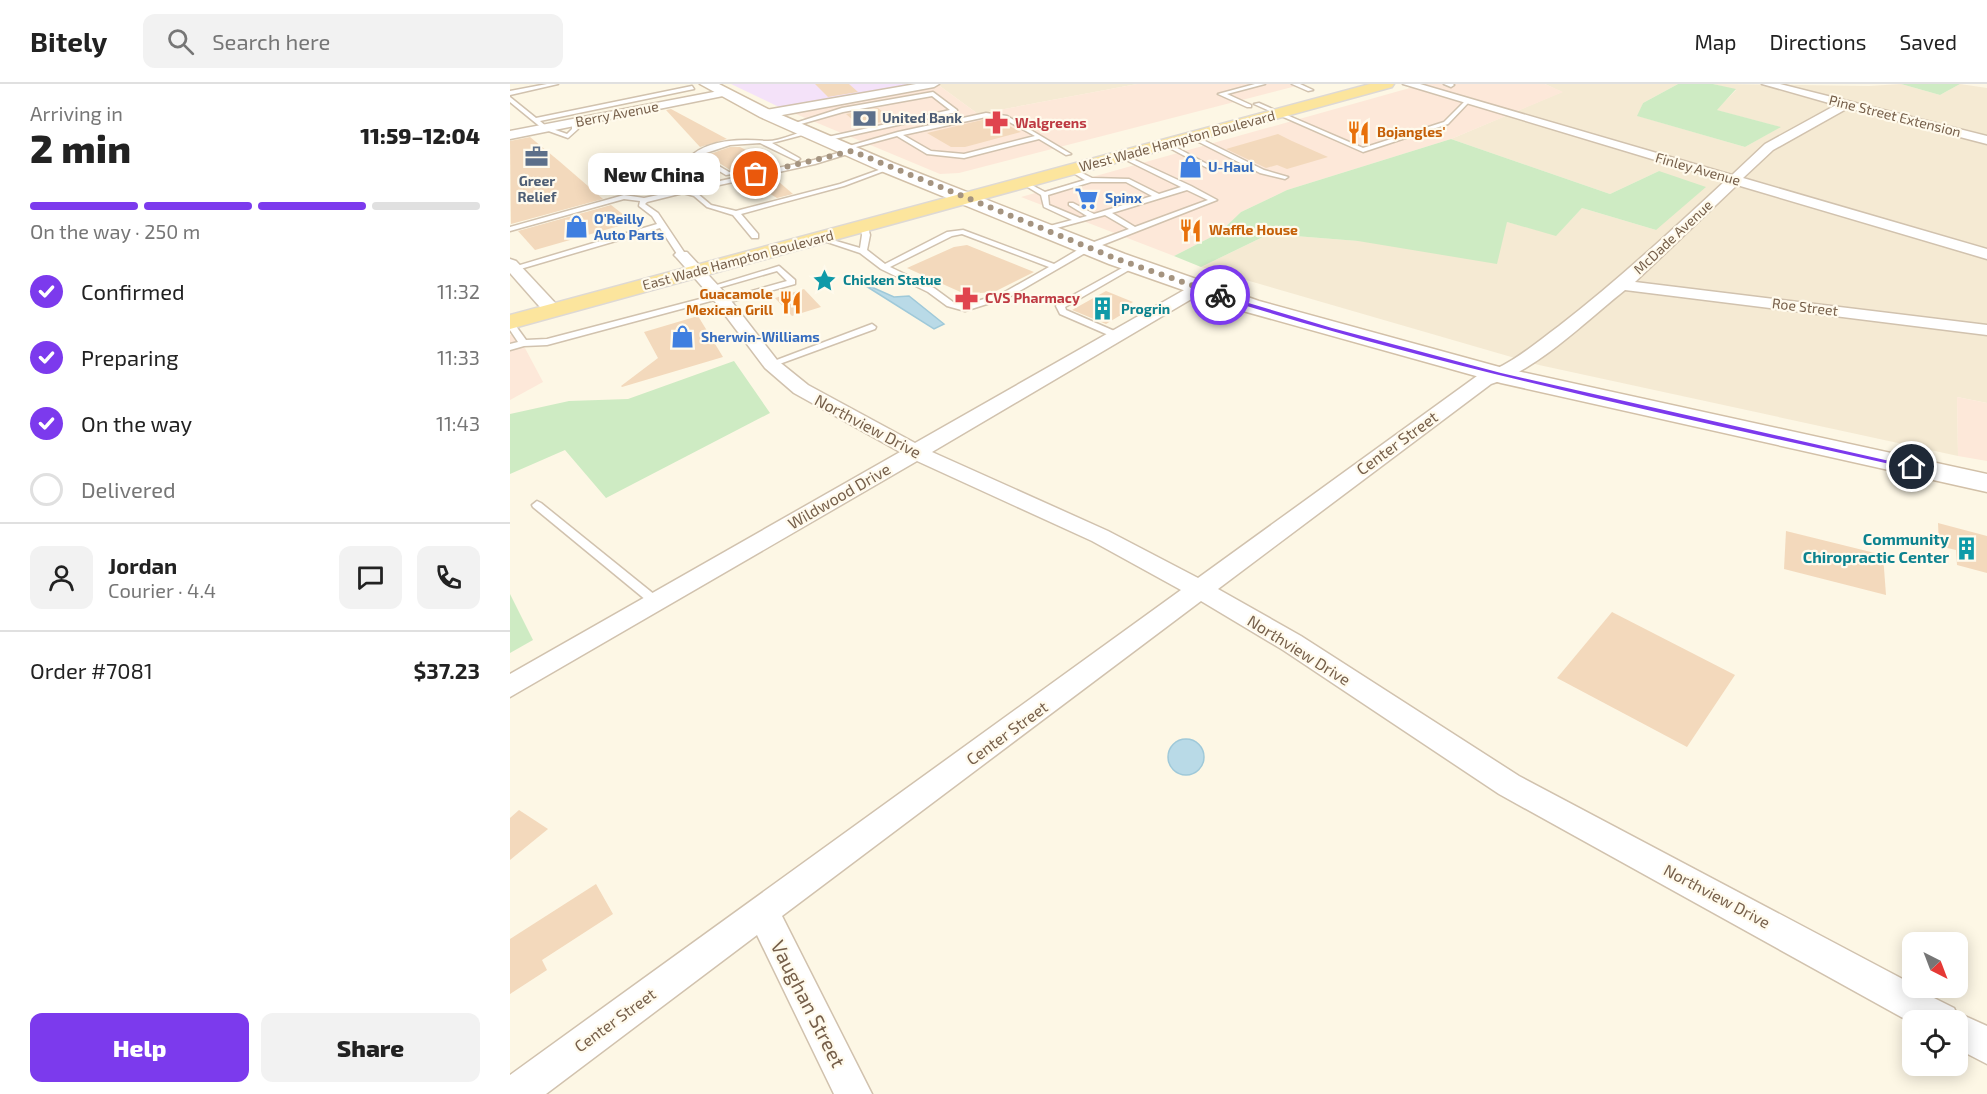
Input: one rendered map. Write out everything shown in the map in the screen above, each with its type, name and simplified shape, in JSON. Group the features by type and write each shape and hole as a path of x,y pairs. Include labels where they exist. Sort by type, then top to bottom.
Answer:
{"main road":[{"name":"West Wade Hampton Boulevard","path":"939,188 1074,169 1303,87 1334,84"},
{"name":"West Wade Hampton Boulevard","path":"966,199 1166,144 1196,145 1279,114 1387,84"},
{"path":"708,87 889,168 1089,248 1199,288 1330,330 1500,375 1987,483"},
{"name":"East Wade Hampton Boulevard","path":"604,276 706,283 755,236 939,188"},
{"name":"East Wade Hampton Boulevard","path":"510,323 552,310 706,283 819,238 966,199"},
{"path":"510,300 560,287"}],"street":[{"name":"Finley Avenue","path":"1408,84 1987,254"},
{"name":"Pine Street Extension","path":"1767,84 1987,140"},
{"name":"Berry Avenue","path":"510,135 540,124 574,123 708,87"},
{"path":"766,114 934,89"},
{"name":"McDade Avenue","path":"1500,375 1525,360 1622,285 1769,147 1847,104"},
{"path":"512,266 552,310"},
{"name":"Northview Drive","path":"706,283 771,364 801,389 915,452 1100,537 1199,589 1292,643 1438,740 1524,793 1805,943 1924,1010"},
{"name":"Roe Street","path":"1622,285 1987,330"},
{"name":"Wildwood Drive","path":"510,687 1199,288"},
{"name":"Center Street","path":"514,1094 763,913 1484,380 1500,375"},
{"name":"Vaughan Street","path":"763,913 853,1094"},
{"path":"1968,1035 1987,1046"}],"lane":[{"path":"510,95 555,84"},
{"path":"683,84 708,87"},
{"path":"1262,84 1221,94 1279,114 1364,150 1446,123 1467,101"},
{"path":"510,95 540,124 708,87"},
{"path":"510,230 624,197 644,200 680,190 815,162 824,139 842,110 899,100 934,89 954,111 824,139"},
{"path":"899,100 906,106"},
{"path":"912,112 919,118"},
{"path":"766,142 797,159 728,174 694,155 712,148 755,139 766,142 898,134 986,115 1005,117 1040,137 1096,190"},
{"path":"898,134 929,153 963,156 1040,137"},
{"path":"1166,144 1215,170"},
{"path":"1196,145 1211,146"},
{"path":"1184,153 1196,145 1211,146 1262,172 1285,177"},
{"path":"819,238 863,251 884,267 931,290 950,304 965,308 1006,295 1089,248 1214,200 1189,188 1146,174 1122,156"},
{"path":"663,177 680,190 696,195 718,210 736,213 842,184 889,168"},
{"path":"1074,169 1091,180 1127,180 1146,174"},
{"path":"1074,169 1091,180"},
{"path":"1074,169 1048,193 1046,206 1078,220"},
{"path":"1103,180 1112,185"},
{"path":"1127,180 1158,196"},
{"path":"1024,183 1062,198"},
{"path":"1165,187 1174,192"},
{"path":"1045,230 1189,188"},
{"path":"1129,194 1142,201"},
{"path":"1112,199 1125,207"},
{"path":"644,200 641,205 662,225 706,283"},
{"path":"1071,204 1091,215"},
{"path":"736,213 755,236"},
{"path":"1106,213 1135,230"},
{"path":"512,266 662,225"},
{"path":"863,251 867,235 864,226"},
{"path":"884,267 950,234 963,232 1056,267"},
{"path":"1116,335 1063,312 1060,306 1133,264"},
{"path":"510,347 548,342 706,283 779,268 792,282 706,283"},
{"path":"510,323 523,344"},
{"path":"771,364 872,327"},
{"path":"537,505 656,602"}],"shaded area":[{"path":"731,84 912,84 779,107"},
{"path":"912,84 937,84 978,114 1137,84 1304,84 959,173 940,174 779,107"},
{"path":"937,84 1137,84 978,114"},
{"path":"1424,84 1545,84 1563,92 1451,139 1287,190 1241,212 1219,233 1174,256 1021,197"},
{"path":"1545,84 1678,84 1643,103 1638,116 1745,147 1780,127 1716,110 1736,90 1713,84 1869,86 1901,84 1940,95 1960,84 1987,88 1987,403 1957,397 1958,456 1539,365 1201,267 1269,234 1358,241 1507,222 1556,235 1582,208 1656,230 1659,171 1610,194 1451,139 1562,92"},
{"path":"517,333 543,382 510,400 510,335"},
{"path":"1957,397 1987,403 1987,461 1958,456"}],"green space":[{"path":"1678,84 1713,84 1736,89 1717,110 1781,127 1745,147 1637,116 1643,103"},
{"path":"1901,84 1960,84 1940,95"},
{"path":"1451,139 1610,194 1659,171 1706,187 1656,230 1582,208 1556,236 1507,222 1497,264 1358,241 1269,234 1201,267 1174,256 1219,233 1241,212 1287,190"},
{"path":"734,361 770,413 606,498 565,450 510,474 510,414 569,401 628,399"},
{"path":"510,594 533,640 510,653"}],"water":[{"path":"858,281 894,297 909,296 944,324 934,329"},
{"path":"1186,739 1199,744 1204,757 1199,770 1186,775 1173,770 1168,757 1173,744"}],"building":[{"path":"815,84 849,84 858,92 828,97"},
{"name":"United Bank","path":"878,108 893,120 860,126 846,114"},
{"path":"671,109 727,139 700,147 666,110"},
{"name":"Walgreens","path":"986,119 1000,121 1021,132 965,147 951,147 927,133"},
{"path":"1278,134 1328,157 1287,169 1277,165 1266,168 1226,149"},
{"path":"530,137 603,199 511,224 510,141"},
{"path":"730,147 740,147 768,161 759,164 764,169 745,173 742,169 730,170 707,155"},
{"path":"772,176 793,194 777,198 748,181"},
{"name":"O'Reilly Auto Parts","path":"611,205 633,222 535,250 518,231"},
{"name":"CVS Pharmacy","path":"967,245 1034,272 994,292 980,293 976,299 907,268 954,247"},
{"name":"Guacamole Mexican Grill","path":"804,289 821,307 792,316 775,298"},
{"name":"Progrin","path":"1106,291 1133,302 1128,305 1134,307 1106,324 1072,310"},
{"path":"698,316 723,357 621,386 658,358 644,332"},
{"name":"Community Chiropractic Center","path":"1938,523 1987,536 1987,573 1957,565 1956,550 1939,546"},
{"path":"1786,531 1883,555 1886,595 1784,569"},
{"path":"1612,612 1735,675 1687,747 1557,678"},
{"path":"519,810 548,829 510,860 510,818"},
{"path":"596,884 613,914 542,960 547,970 510,994 510,939"}],"way so far":[{"path":"756,174 815,162 852,151 886,167 1117,259 1220,295"}],"place":[{"name":"United Bank","path":"864,118"},
{"name":"Walgreens","path":"997,123"},
{"name":"Bojangles'","path":"1359,132"},
{"name":"Greer Relief","path":"537,157"},
{"name":"U-Haul","path":"1190,167"},
{"name":"New China","path":"756,174"},
{"name":"Spinx","path":"1087,198"},
{"name":"O'Reilly Auto Parts","path":"576,227"},
{"name":"Waffle House","path":"1191,230"},
{"name":"Chicken Statue","path":"825,280"},
{"name":"CVS Pharmacy","path":"967,298"},
{"name":"Guacamole Mexican Grill","path":"791,302"},
{"name":"Progrin","path":"1103,309"},
{"name":"Sherwin-Williams","path":"683,337"},
{"name":"Community Chiropractic Center","path":"1967,548"}],"route":[{"path":"1220,295 1330,330 1500,375 1912,467"}]}
